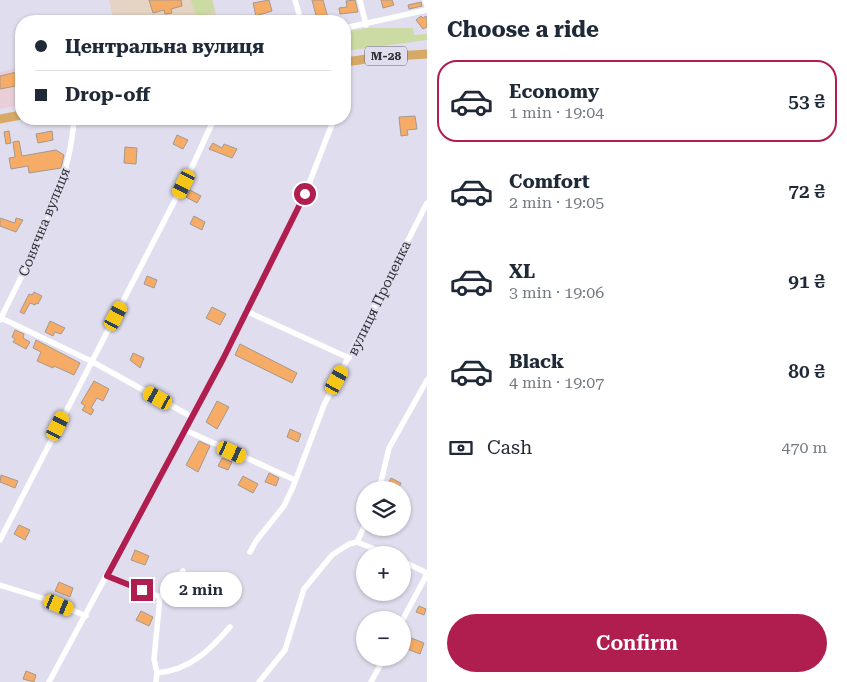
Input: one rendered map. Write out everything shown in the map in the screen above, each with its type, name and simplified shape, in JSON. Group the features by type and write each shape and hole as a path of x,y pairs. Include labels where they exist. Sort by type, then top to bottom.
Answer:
{"highway":[{"name":"М-28","path":"351,61 427,54"},
{"path":"0,119 15,116"}],"street":[{"path":"295,0 299,15"},
{"path":"360,0 366,25"},
{"path":"351,27 366,25 427,8 425,0"},
{"name":"Сонячна вулиця","path":"0,319 32,256 68,163 73,125"},
{"path":"0,540 192,168 211,125"},
{"path":"50,682 192,417 246,311 305,194 332,125"},
{"name":"вулиця Проценка","path":"250,552 256,541 284,506 324,405 427,203"},
{"path":"246,311 349,358"},
{"path":"0,319 91,361 192,417"},
{"path":"381,481 389,448 427,380"},
{"path":"185,430 295,480"},
{"path":"357,542 360,536"},
{"path":"259,682 285,650 304,589 332,555 349,544 357,542 367,546"},
{"path":"408,611 427,573 411,565"},
{"path":"156,682 157,673 154,651 160,597 183,571"},
{"path":"107,576 160,597"},
{"path":"0,584 48,600 86,616"},
{"path":"157,673 173,670 191,663 210,650 230,627"},
{"path":"371,682 380,666"}],"shaded area":[{"path":"109,0 213,0 216,15 113,15"},
{"path":"15,68 15,106 0,109 0,72"}],"green space":[{"path":"191,0 212,0 215,12 195,15"},
{"path":"367,28 413,28 414,35 427,34 427,40 351,50 351,31"}],"building":[{"path":"149,0 181,0 182,6 171,9 172,13 165,14 164,10 153,13"},
{"path":"269,0 272,11 256,15 253,3"},
{"path":"312,0 323,0 327,15 316,15"},
{"path":"355,0 358,12 340,14 339,8 347,7 346,1"},
{"path":"381,0 392,0 394,5 383,8"},
{"path":"421,2 422,6 409,9 408,5"},
{"path":"421,16 423,18 426,16 427,20 427,27 423,29 416,20"},
{"path":"15,72 15,86 0,89 0,76"},
{"path":"415,116 417,129 407,130 408,135 401,136 399,117"},
{"path":"9,131 11,143 6,144 4,132"},
{"path":"52,131 53,140 38,143 36,134"},
{"path":"177,135 188,140 183,149 173,144"},
{"path":"19,141 22,156 56,150 64,155 61,168 29,173 28,166 11,169 9,158 15,157 13,142"},
{"path":"213,143 222,148 224,144 237,149 232,158 209,149"},
{"path":"125,147 137,148 136,164 124,163"},
{"path":"190,190 201,196 197,203 186,197"},
{"path":"194,216 205,222 202,230 190,224"},
{"path":"0,218 15,223 16,218 23,220 16,232 0,226"},
{"path":"147,276 157,280 154,288 144,284"},
{"path":"34,292 42,296 38,304 30,303 24,314 20,312 29,294 32,295"},
{"path":"212,307 226,314 220,325 206,318"},
{"path":"50,321 65,328 61,334 55,332 53,336 45,332"},
{"path":"15,330 24,334 23,338 30,342 26,349 13,342 15,339 12,337"},
{"path":"36,340 80,363 74,375 37,361 41,352 33,348"},
{"path":"240,344 297,373 292,383 235,355"},
{"path":"133,353 144,358 140,368 130,360"},
{"path":"94,381 109,389 103,401 97,398 91,408 94,410 91,415 82,410 85,406 81,403"},
{"path":"217,401 229,407 217,429 206,422"},
{"path":"290,429 301,434 298,442 287,437"},
{"path":"199,441 210,446 198,472 186,465"},
{"path":"222,458 232,462 228,470 218,466"},
{"path":"269,473 279,478 276,486 265,482"},
{"path":"1,475 18,481 15,488 0,482"},
{"path":"243,476 258,484 253,493 238,485"},
{"path":"19,525 30,530 25,540 14,534"},
{"path":"135,550 149,556 145,565 131,560"},
{"path":"59,582 73,588 70,597 55,591"},
{"path":"419,606 426,609 424,615 416,612"},
{"path":"141,611 153,617 149,626 136,620"},
{"path":"411,638 424,643 420,654 411,650"},
{"path":"26,671 36,675 34,682 23,679"}],"route":[{"path":"142,590 107,576 223,359 305,194"}]}
